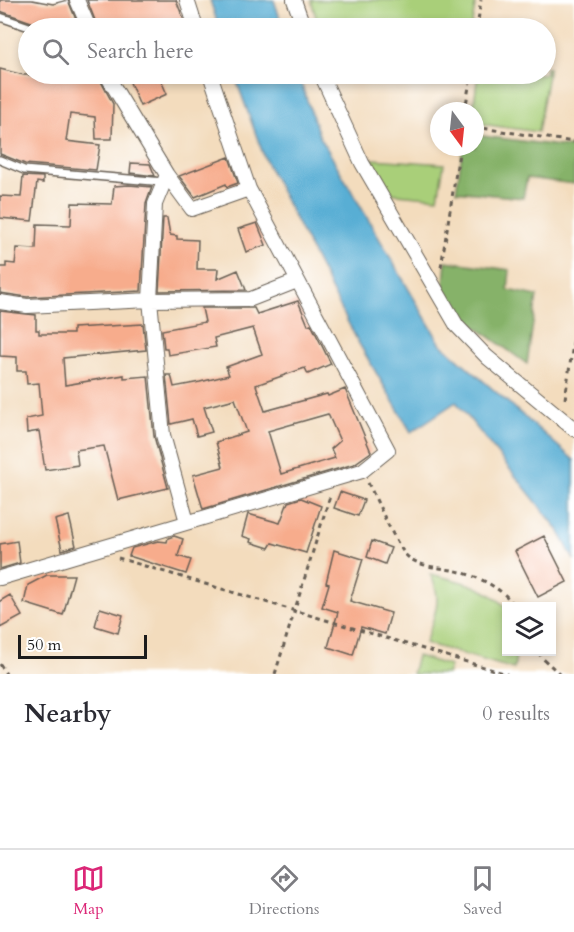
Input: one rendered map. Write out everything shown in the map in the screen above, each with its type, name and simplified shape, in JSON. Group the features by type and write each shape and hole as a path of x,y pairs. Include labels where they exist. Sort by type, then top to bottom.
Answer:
{"street":[{"path":"76,0 81,18"},
{"path":"187,0 193,18"},
{"path":"294,0 300,18"},
{"path":"112,84 166,179 192,209 249,189"},
{"path":"0,578 335,480 361,471 388,450 249,189 213,84"},
{"path":"326,84 362,163 437,296 457,326 487,357 574,429"},
{"path":"166,179 155,204 150,300 163,435 187,522"},
{"path":"0,302 27,306 150,300 251,299 297,281"}],"lane":[{"path":"0,17 18,23"},
{"path":"0,160 24,170 166,179"}],"path":[{"path":"478,18 481,0"},
{"path":"466,102 469,84"},
{"path":"484,128 574,142"},
{"path":"437,296 459,156"},
{"path":"565,399 574,337"},
{"path":"361,471 406,555 420,564 455,570 482,580 509,597 513,602"},
{"path":"275,674 335,480"},
{"path":"106,548 116,558 507,674"},
{"path":"541,656 560,674"},
{"path":"0,664 6,674"}],"green space":[{"path":"311,0 476,0 473,18 316,18"},
{"path":"477,84 546,84 538,132 484,124 484,102 474,102"},
{"path":"484,136 574,148 574,184 527,178 523,198 456,191 462,156 484,156"},
{"path":"372,159 444,164 438,198 387,193"},
{"path":"446,261 510,270 508,290 537,296 527,364 472,324 443,293"},
{"path":"430,574 480,589 502,604 502,656 516,656 514,669 425,643 436,608 434,583"},
{"path":"417,656 450,666 447,674 412,674"}],"water":[{"path":"210,0 274,0 280,18 216,18"},
{"path":"238,84 301,84 319,135 440,343 574,460 574,560 557,528 456,402 411,432 358,342 266,162"}],"building":[{"path":"0,0 32,0 53,4 68,0 75,18 20,18 0,11"},
{"path":"87,0 176,0 183,18 94,18"},
{"path":"0,69 18,74 18,84 102,84 113,104 112,139 96,139 95,117 70,114 66,141 100,145 96,170 25,164 0,154"},
{"path":"131,84 162,84 167,94 140,106"},
{"path":"229,157 238,183 227,187 226,184 195,197 179,176"},
{"path":"131,163 150,164 155,176 130,173"},
{"path":"23,176 43,177 43,183 37,182 32,221 0,218 0,196 21,197"},
{"path":"114,186 152,187 146,204 141,291 27,297 0,293 0,267 6,267 6,263 15,264 17,248 36,249 37,224 71,225 72,203 112,204"},
{"path":"163,218 167,218 170,235 177,236 177,239 198,240 197,269 218,269 217,279 238,270 246,290 159,291"},
{"path":"257,223 266,245 246,252 238,229"},
{"path":"298,301 308,325 311,324 331,364 308,374 305,368 256,385 265,411 327,394 328,396 345,389 371,452 354,464 203,509 193,475 223,467 216,442 247,432 235,399 204,407 212,432 197,436 192,419 171,424 166,375 171,375 174,387 200,382 229,375 226,367 262,354 253,328 214,338 216,347 168,355 167,348 164,348 162,330 205,322 202,308 254,308 257,314","holes":["328,414 340,441 331,449 335,458 281,474 268,431"]},
{"path":"0,311 36,315 36,330 39,330 39,334 73,334 73,328 143,324 146,350 63,358 65,385 124,375 124,378 148,376 154,436 168,488 118,500 104,446 76,450 78,465 45,470 39,431 27,433 26,419 42,416 39,383 27,384 26,371 17,371 17,357 0,356"},
{"path":"340,492 364,500 358,516 334,508"},
{"path":"301,498 321,506 306,553 272,543 269,548 250,542 251,539 242,536 248,514 280,523 288,502"},
{"path":"69,516 76,546 62,550 55,520"},
{"path":"174,536 183,539 178,556 191,560 186,574 129,556 132,548 158,541 167,542 168,538"},
{"path":"544,536 567,582 538,597 515,551"},
{"path":"17,541 20,563 0,569 0,544"},
{"path":"372,541 391,548 385,564 367,557"},
{"path":"334,550 363,559 350,601 391,613 385,634 361,627 353,655 328,647 338,612 322,607 329,584 326,583"},
{"path":"47,575 74,575 63,615 24,603 28,585"},
{"path":"10,595 22,616 0,628 0,601"},
{"path":"100,608 123,615 118,633 95,626"}]}
